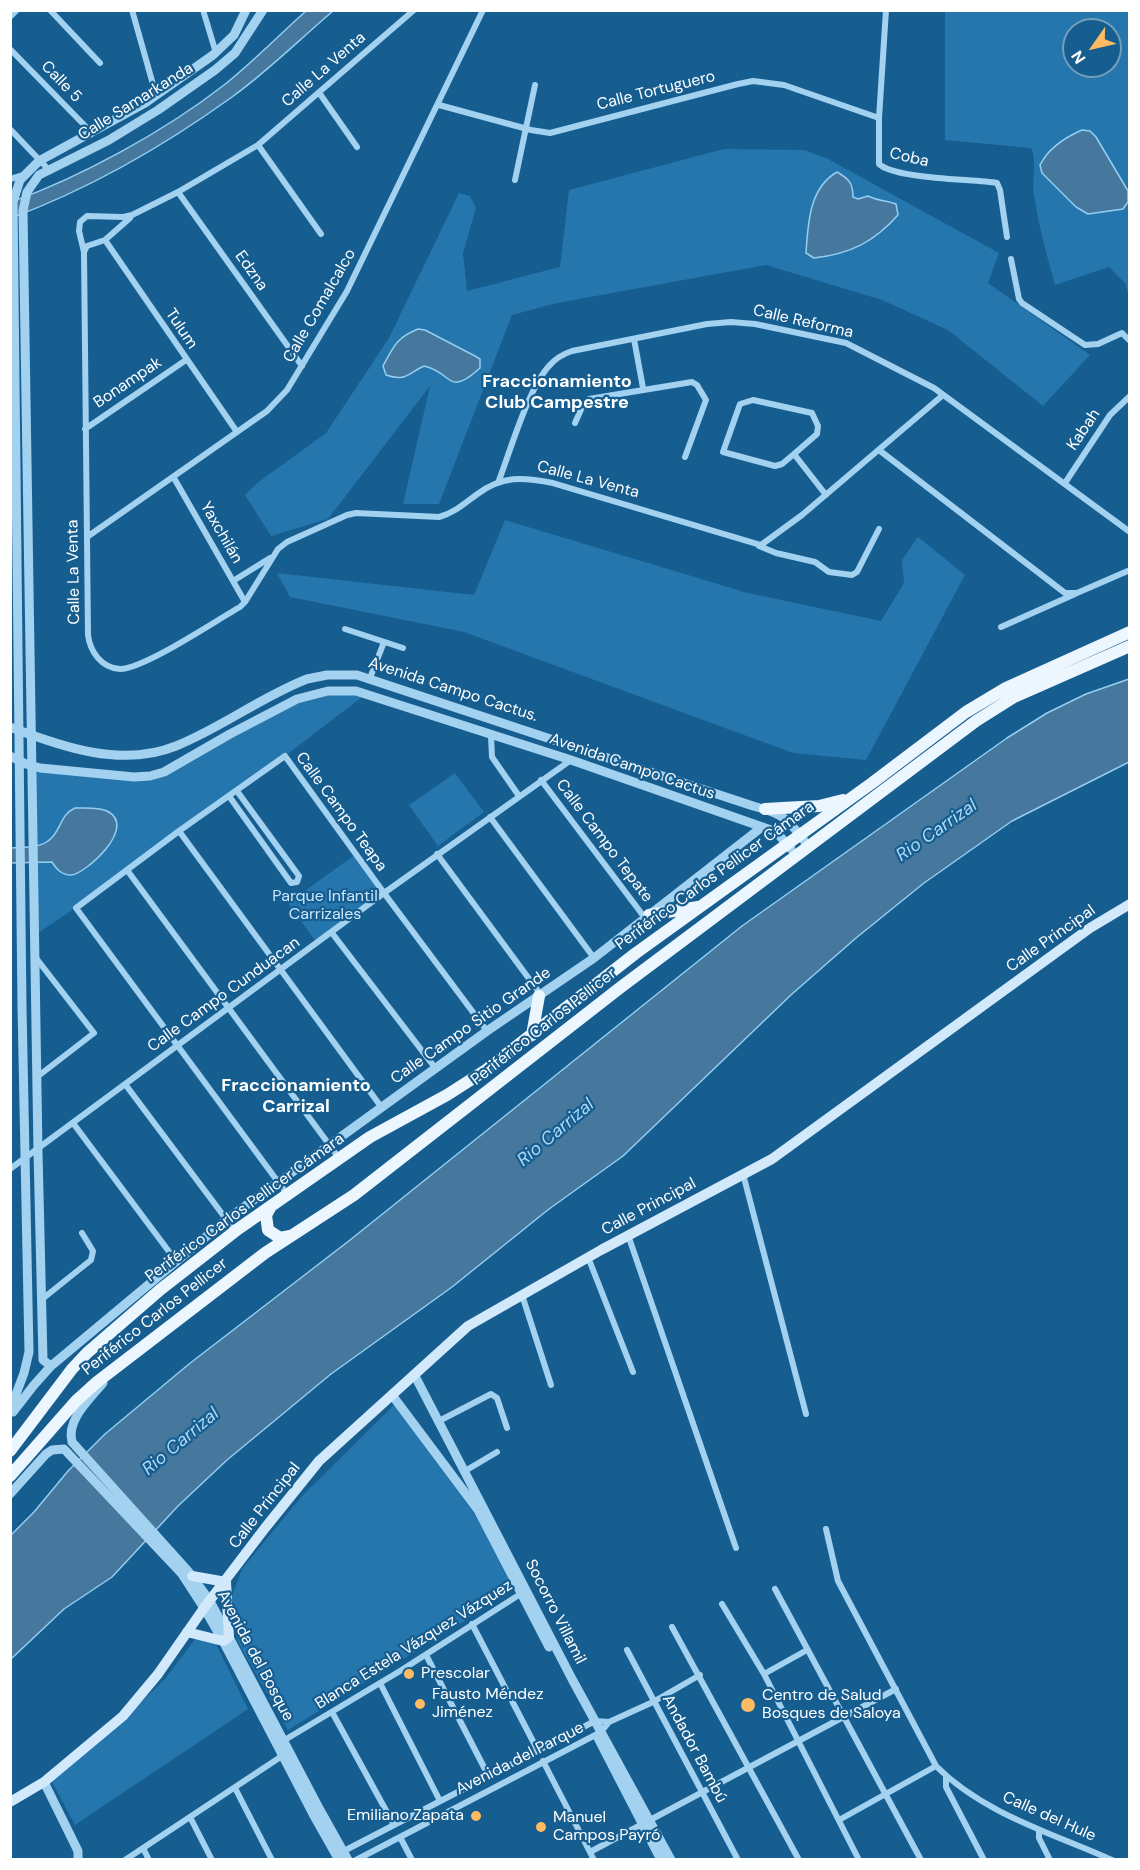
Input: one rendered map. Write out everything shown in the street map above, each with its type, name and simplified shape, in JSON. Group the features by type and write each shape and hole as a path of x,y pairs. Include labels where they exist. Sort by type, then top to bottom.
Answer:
{"main road":[{"name":"Periférico Carlos Pellicer Cámara","path":"10,1451 72,1369 87,1353 161,1289 237,1230 370,1137 476,1077 636,953 853,797 948,724 986,699 1130,632"},
{"name":"Periférico Carlos Pellicer","path":"10,1476 76,1401 114,1369 265,1253 354,1195 795,855 994,709 1035,687 1130,646"},
{"path":"765,809 819,806 853,797"},
{"name":"Calle Principal","path":"10,1802 44,1782 123,1716 158,1674 207,1604 319,1461 468,1326 628,1235 772,1159 1090,928 1130,904"},
{"path":"647,916 702,906"},
{"path":"532,1035 540,996"},
{"path":"271,1206 266,1215 268,1230 280,1238 290,1236"},
{"path":"237,1230 250,1227 260,1230 269,1244 265,1253"},
{"path":"187,1632 226,1639 226,1582 188,1574"}],"street":[{"path":"10,17 17,10"},
{"path":"50,10 100,63"},
{"path":"132,10 156,95"},
{"path":"203,10 216,53"},
{"name":"Calle Samarkanda","path":"10,1410 29,1352 20,761 15,729 11,209 18,184 41,159 92,133 156,95 216,53 234,35 246,10"},
{"name":"Calle Samarkanda","path":"35,179 48,170 109,140 158,110 215,70 235,53 263,10"},
{"name":"Calle La Venta","path":"414,10 320,94 258,145 137,213 123,218 87,216 83,219 79,228 84,252 88,637 97,657 111,667 124,668 146,661 245,602 273,556 287,542 351,514 439,517 452,513 478,493 498,483 524,477 553,483 671,517 776,553 815,562 829,572 852,575 857,572 879,529"},
{"name":"Calle Comalcalco","path":"87,537 174,478 276,404 347,291 483,10"},
{"name":"Coba","path":"886,10 877,159 880,166 912,174 997,183 1007,237"},
{"name":"Calle 5","path":"10,49 92,133"},
{"name":"Calle Tortuguero","path":"439,105 545,133 753,81 784,85 879,118"},
{"path":"515,180 535,85"},
{"path":"320,94 357,147"},
{"path":"10,129 41,159 48,170"},
{"path":"258,145 321,234"},
{"path":"10,179 25,174 35,179 26,196 23,226 41,1300 43,1360 51,1366"},
{"name":"Edzna","path":"178,192 302,366"},
{"path":"84,252 87,246 105,240 121,223 137,213"},
{"path":"11,229 23,226"},
{"name":"Tulum","path":"105,240 237,432"},
{"path":"1011,259 1019,299 1022,303 1085,345 1098,344 1120,333 1130,341"},
{"name":"Calle Reforma","path":"498,483 535,388 551,364 572,351 707,324 731,322 755,324 846,343 934,388 1130,532"},
{"path":"634,339 643,388"},
{"name":"Bonampak","path":"85,429 186,360"},
{"path":"575,423 583,405 589,399 643,388 692,382 697,385 705,397 705,403 685,457"},
{"path":"756,545 765,543 826,495 943,395"},
{"name":"Kabah","path":"1065,483 1110,415 1130,396"},
{"path":"753,400 812,412 818,426 817,434 794,454 782,464 775,466 723,452 740,404 753,400"},
{"path":"13,409 26,410"},
{"path":"879,450 1065,592 1077,593"},
{"path":"794,454 826,495"},
{"name":"Yaxchilán","path":"174,478 245,602"},
{"path":"233,581 273,556"},
{"path":"1001,627 1130,570"},
{"path":"345,629 403,648"},
{"path":"370,678 384,642"},
{"name":"Avenida Campo Cactus.","path":"15,729 67,747 101,753 157,752 177,746 307,679 350,674 370,678 782,815 808,846"},
{"name":"Avenida Campo Cactus","path":"10,756 32,766 150,777 165,772 287,704 308,695 337,690 366,694 570,760 762,827 775,832 795,855"},
{"path":"491,736 492,757 519,796"},
{"name":"Calle Campo Teapa","path":"178,1045 76,908 285,756 488,1031"},
{"name":"Calle Campo Cunduacan","path":"10,1169 437,854 570,760"},
{"name":"Calle Campo Tepate","path":"541,780 647,916"},
{"path":"229,796 291,883 297,882 299,876 237,791"},
{"path":"490,817 594,958"},
{"name":"Calle Campo Sitio Grande","path":"10,1416 51,1366 226,1220 488,1031 594,958 762,827"},
{"path":"179,831 382,1108"},
{"path":"437,854 540,996"},
{"path":"127,870 339,1158"},
{"path":"332,933 436,1069"},
{"path":"36,958 94,1033 37,1077"},
{"path":"178,1045 287,1194"},
{"path":"125,1084 226,1220 237,1230"},
{"path":"73,1123 176,1261"},
{"path":"743,1173 806,1414"},
{"path":"41,1300 91,1260 93,1251 82,1233"},
{"path":"628,1235 736,1548"},
{"path":"588,1257 633,1372"},
{"path":"522,1295 550,1385"},
{"path":"10,1494 46,1454 59,1448 71,1449 72,1425 114,1369"},
{"name":"Socorro Villamil","path":"415,1376 465,1471 524,1592"},
{"path":"439,1421 492,1394 497,1398 507,1428"},
{"name":"Socorro Villamil","path":"392,1395 478,1510 593,1722 645,1822 661,1860"},
{"name":"Avenida del Bosque","path":"71,1449 188,1574 283,1741 286,1754"},
{"path":"465,1471 497,1452"},
{"name":"Calle del Hule","path":"826,1529 838,1581 936,1766 946,1776 998,1810 1039,1831 1112,1860"},
{"path":"775,1589 921,1860"},
{"name":"Blanca Estela Vázquez Vázquez","path":"283,1741 426,1655 524,1592"},
{"path":"722,1604 764,1674 859,1860"},
{"path":"472,1624 537,1749"},
{"path":"672,1627 700,1675 796,1858"},
{"name":"Avenida del Bosque","path":"226,1639 286,1754 312,1814 342,1856"},
{"name":"Andador Bambú","path":"627,1650 738,1860"},
{"path":"764,1674 807,1650"},
{"path":"426,1655 488,1775"},
{"path":"593,1722 609,1722 653,1702 700,1675"},
{"path":"380,1683 440,1801"},
{"path":"590,1852 896,1689"},
{"path":"332,1713 394,1825"},
{"name":"Avenida del Parque","path":"342,1856 394,1825 593,1722"},
{"path":"599,1734 609,1722"},
{"name":"Avenida del Parque","path":"356,1860 543,1761 599,1734"},
{"path":"125,1860 286,1754"},
{"path":"543,1761 594,1860"},
{"path":"839,1820 936,1766"},
{"path":"946,1776 946,1787 983,1859"},
{"path":"44,1782 80,1857"},
{"path":"235,1788 272,1860"},
{"path":"190,1817 212,1860"},
{"name":"Socorro Villamil","path":"645,1822 671,1860"},
{"path":"1039,1831 1039,1838 1050,1860"},
{"path":"400,1837 412,1860"},
{"path":"143,1848 148,1860"}],"green space":[{"path":"945,11 1129,11 1129,296 1125,283 1109,267 1055,285 1036,206 1034,158 1031,148 945,140"},
{"path":"724,149 804,150 826,158 999,253 988,283 1090,355 1043,406 948,330 882,300 766,265 557,303 512,315 439,504 403,504 430,386 328,519 271,536 245,495 257,483 326,433 389,338 459,193 470,196 476,208 463,253 467,291 560,267 569,190"},
{"path":"505,520 748,593 881,621 904,583 902,560 918,537 965,575 866,760 793,753 464,632 290,597 277,573 474,595"},
{"path":"366,694 161,848 35,935 32,766 145,777 308,695"},
{"path":"455,773 484,812 438,846 409,805"},
{"name":"Parque Infantil Carrizales","path":"356,854 384,893 317,943 288,903"},
{"path":"394,1405 476,1516 512,1586 463,1622 288,1730 238,1642 229,1604 242,1569 301,1497"},
{"path":"196,1638 215,1642 248,1709 75,1825 51,1780 120,1722 164,1680"}],"water":[{"path":"306,11 333,11 232,97 125,165 69,194 11,218 11,202 94,166 149,136 201,102 245,67"},
{"path":"1082,130 1090,131 1096,137 1128,191 1128,202 1123,209 1088,214 1076,207 1042,173 1040,165 1048,154 1064,140"},
{"path":"837,172 850,182 853,197 858,199 868,196 896,204 898,215 880,233 860,245 850,250 814,258 806,253 809,219 815,197 828,179"},
{"path":"418,329 425,330 480,359 480,368 469,377 455,382 424,366 403,377 386,375 383,366 393,348 400,339"},
{"name":"Rio Carrizal","path":"1129,679 1129,762 1012,821 924,883 792,994 623,1156 549,1209 452,1287 331,1374 227,1460 178,1506 112,1577 64,1609 11,1659 11,1535 34,1512 68,1471 105,1434 189,1364 350,1240 742,926 1007,738 1047,713 1086,694"},
{"path":"75,808 104,810 115,818 117,828 113,838 97,859 78,873 71,875 60,872 52,862 11,863 11,848 35,846 48,841 66,815"}],"place":[{"name":"Prescolar","path":"409,1674"},
{"name":"Fausto Méndez Jiménez","path":"420,1704"},
{"name":"Centro de Salud Bosques de Saloya","path":"748,1705"},
{"name":"Emiliano Zapata","path":"476,1816"},
{"name":"Manuel Campos Payró","path":"541,1827"}],"district":[{"name":"Fraccionamiento Club Campestre","path":"557,392"},
{"name":"Fraccionamiento Carrizal","path":"296,1096"}]}
